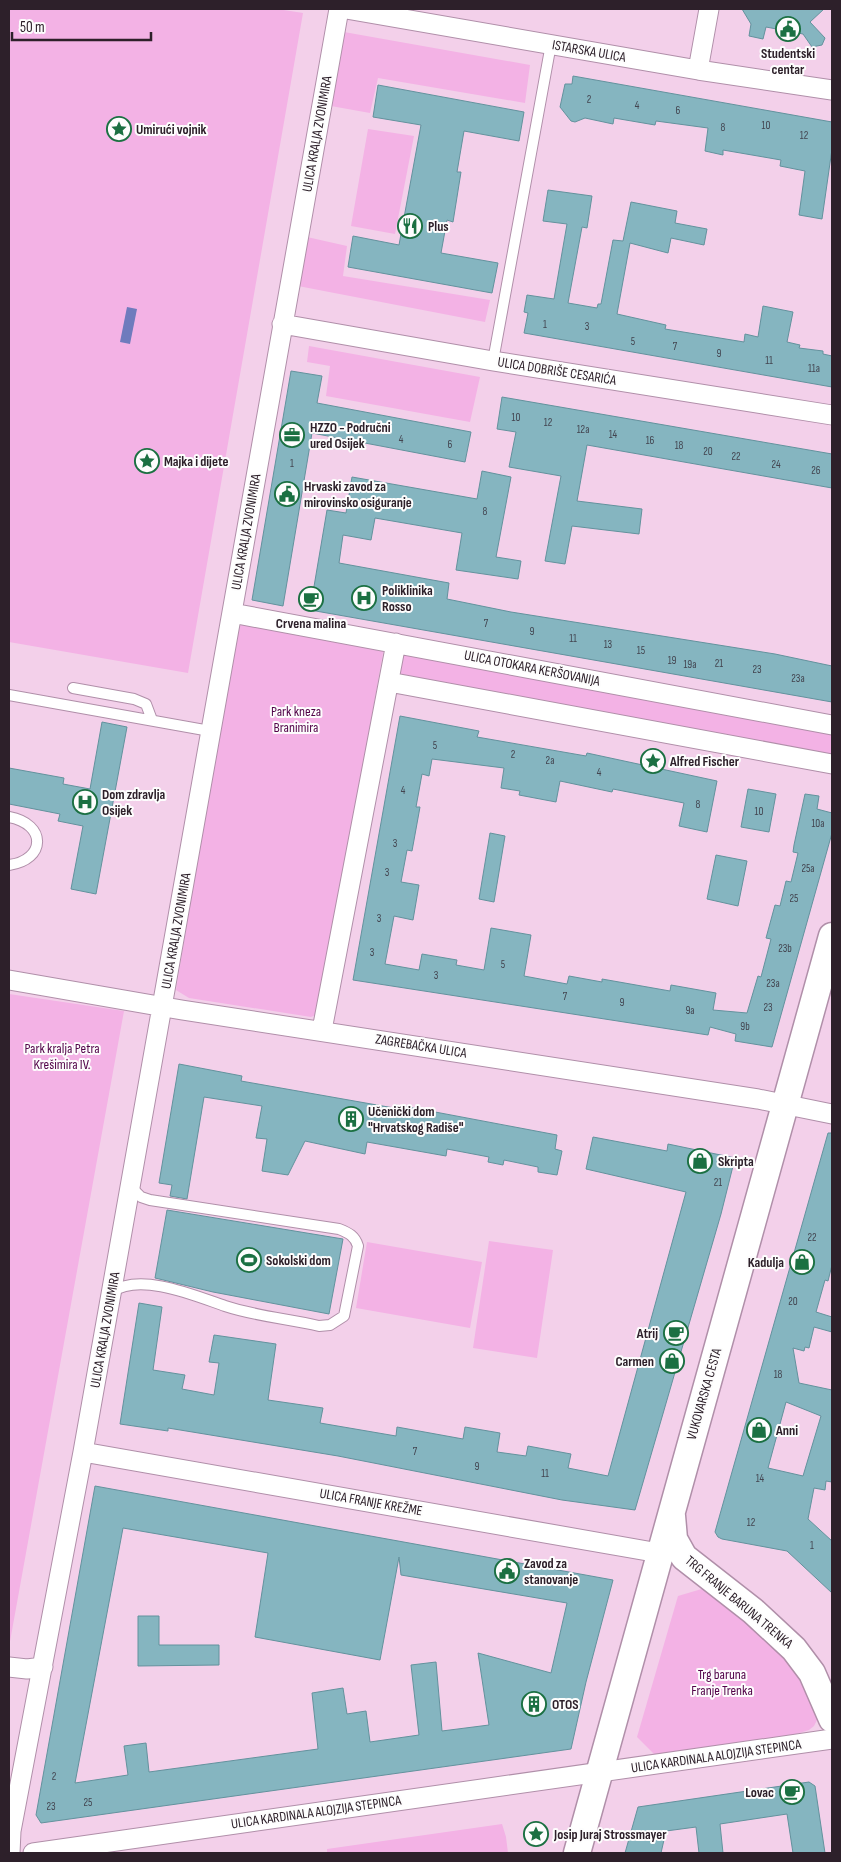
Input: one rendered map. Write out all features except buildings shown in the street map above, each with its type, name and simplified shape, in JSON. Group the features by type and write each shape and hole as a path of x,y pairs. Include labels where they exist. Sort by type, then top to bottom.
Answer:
{"main road":[{"name":"VUKOVARSKA CESTA","path":"577,1853 832,936"},
{"name":"TRG FRANJE BARUNA TRENKA","path":"672,1508 674,1539 684,1556 753,1611 794,1649 812,1673 832,1719"}],"street":[{"name":"ISTARSKA ULICA","path":"347,9 698,70 832,90"},
{"name":"ULICA KRALJA ZVONIMIRA","path":"10,1853 11,1831 83,1452 282,324 347,9"},
{"path":"698,70 710,9"},
{"name":"ULICA DOBRIŠE CESARIĆA","path":"282,324 493,362 832,415"},
{"name":"ULICA OTOKARA KERŠOVANIJA","path":"232,613 832,725"},
{"path":"322,1030 396,643"},
{"path":"389,682 832,764"},
{"name":"ZAGREBAČKA ULICA","path":"9,980 162,1006 786,1104 832,1114"},
{"name":"ULICA FRANJE KREŽME","path":"83,1452 659,1553"},
{"path":"9,1667 27,1669 43,1667"},
{"name":"ULICA KARDINALA ALOJZIJA STEPINCA","path":"33,1853 832,1739"}],"lane":[{"path":"493,362 551,44"},
{"path":"74,688 134,698 146,704 152,720"},
{"path":"9,695 210,730"},
{"path":"9,817 31,825 36,835 36,844 34,853 28,860 9,865"},
{"path":"111,1293 126,1285 136,1284 193,1293 226,1306 319,1326 330,1325 344,1316 358,1246 356,1239 349,1233 339,1229 150,1200 141,1197 130,1186"}],"green space":[{"path":"9,9 277,9 303,13 188,673 9,642"},
{"path":"344,32 530,65 525,103 378,78 370,113 331,106"},
{"path":"368,129 414,136 395,234 351,226"},
{"path":"307,237 347,246 343,276 490,300 485,322 298,286"},
{"path":"309,346 480,377 470,422 326,396 330,366 307,362"},
{"name":"Park kneza Branimira","path":"243,623 384,647 320,1009 316,1015 311,1017 189,998 176,990 236,630"},
{"path":"404,648 832,730 831,755 398,676"},
{"name":"Park kralja Petra Krešimira IV.","path":"9,994 124,1011 9,1647"},
{"path":"489,1241 553,1250 537,1358 473,1348"},
{"path":"367,1242 482,1262 470,1328 356,1308"},
{"name":"Trg baruna Franje Trenka","path":"705,1588 782,1648 821,1712 814,1726 809,1730 787,1737 656,1756 637,1737 678,1596"},
{"path":"502,1824 508,1853 327,1853 327,1849"}],"water":[{"path":"127,307 137,309 130,344 120,342"}],"place":[{"name":"Studentski centar","path":"788,29"},
{"name":"Umirući vojnik","path":"119,129"},
{"name":"Plus","path":"410,226"},
{"name":"HZZO - Područni ured Osijek","path":"292,435"},
{"name":"Majka i dijete","path":"147,461"},
{"name":"Hrvaski zavod za mirovinsko osiguranje","path":"287,494"},
{"name":"Poliklinika Rosso","path":"364,598"},
{"name":"Crvena malina","path":"311,599"},
{"name":"Alfred Fischer","path":"653,761"},
{"name":"Dom zdravlja Osijek","path":"85,802"},
{"name":"Učenički dom \"Hrvatskog Radiše\"","path":"351,1119"},
{"name":"Skripta","path":"700,1161"},
{"name":"Sokolski dom","path":"249,1260"},
{"name":"Kadulja","path":"802,1262"},
{"name":"Atrij","path":"676,1333"},
{"name":"Carmen","path":"672,1361"},
{"name":"Anni","path":"759,1430"},
{"name":"Zavod za stanovanje","path":"507,1571"},
{"name":"OTOS","path":"534,1704"},
{"name":"Lovac","path":"792,1792"},
{"name":"Josip Juraj Strossmayer","path":"536,1834"}]}
